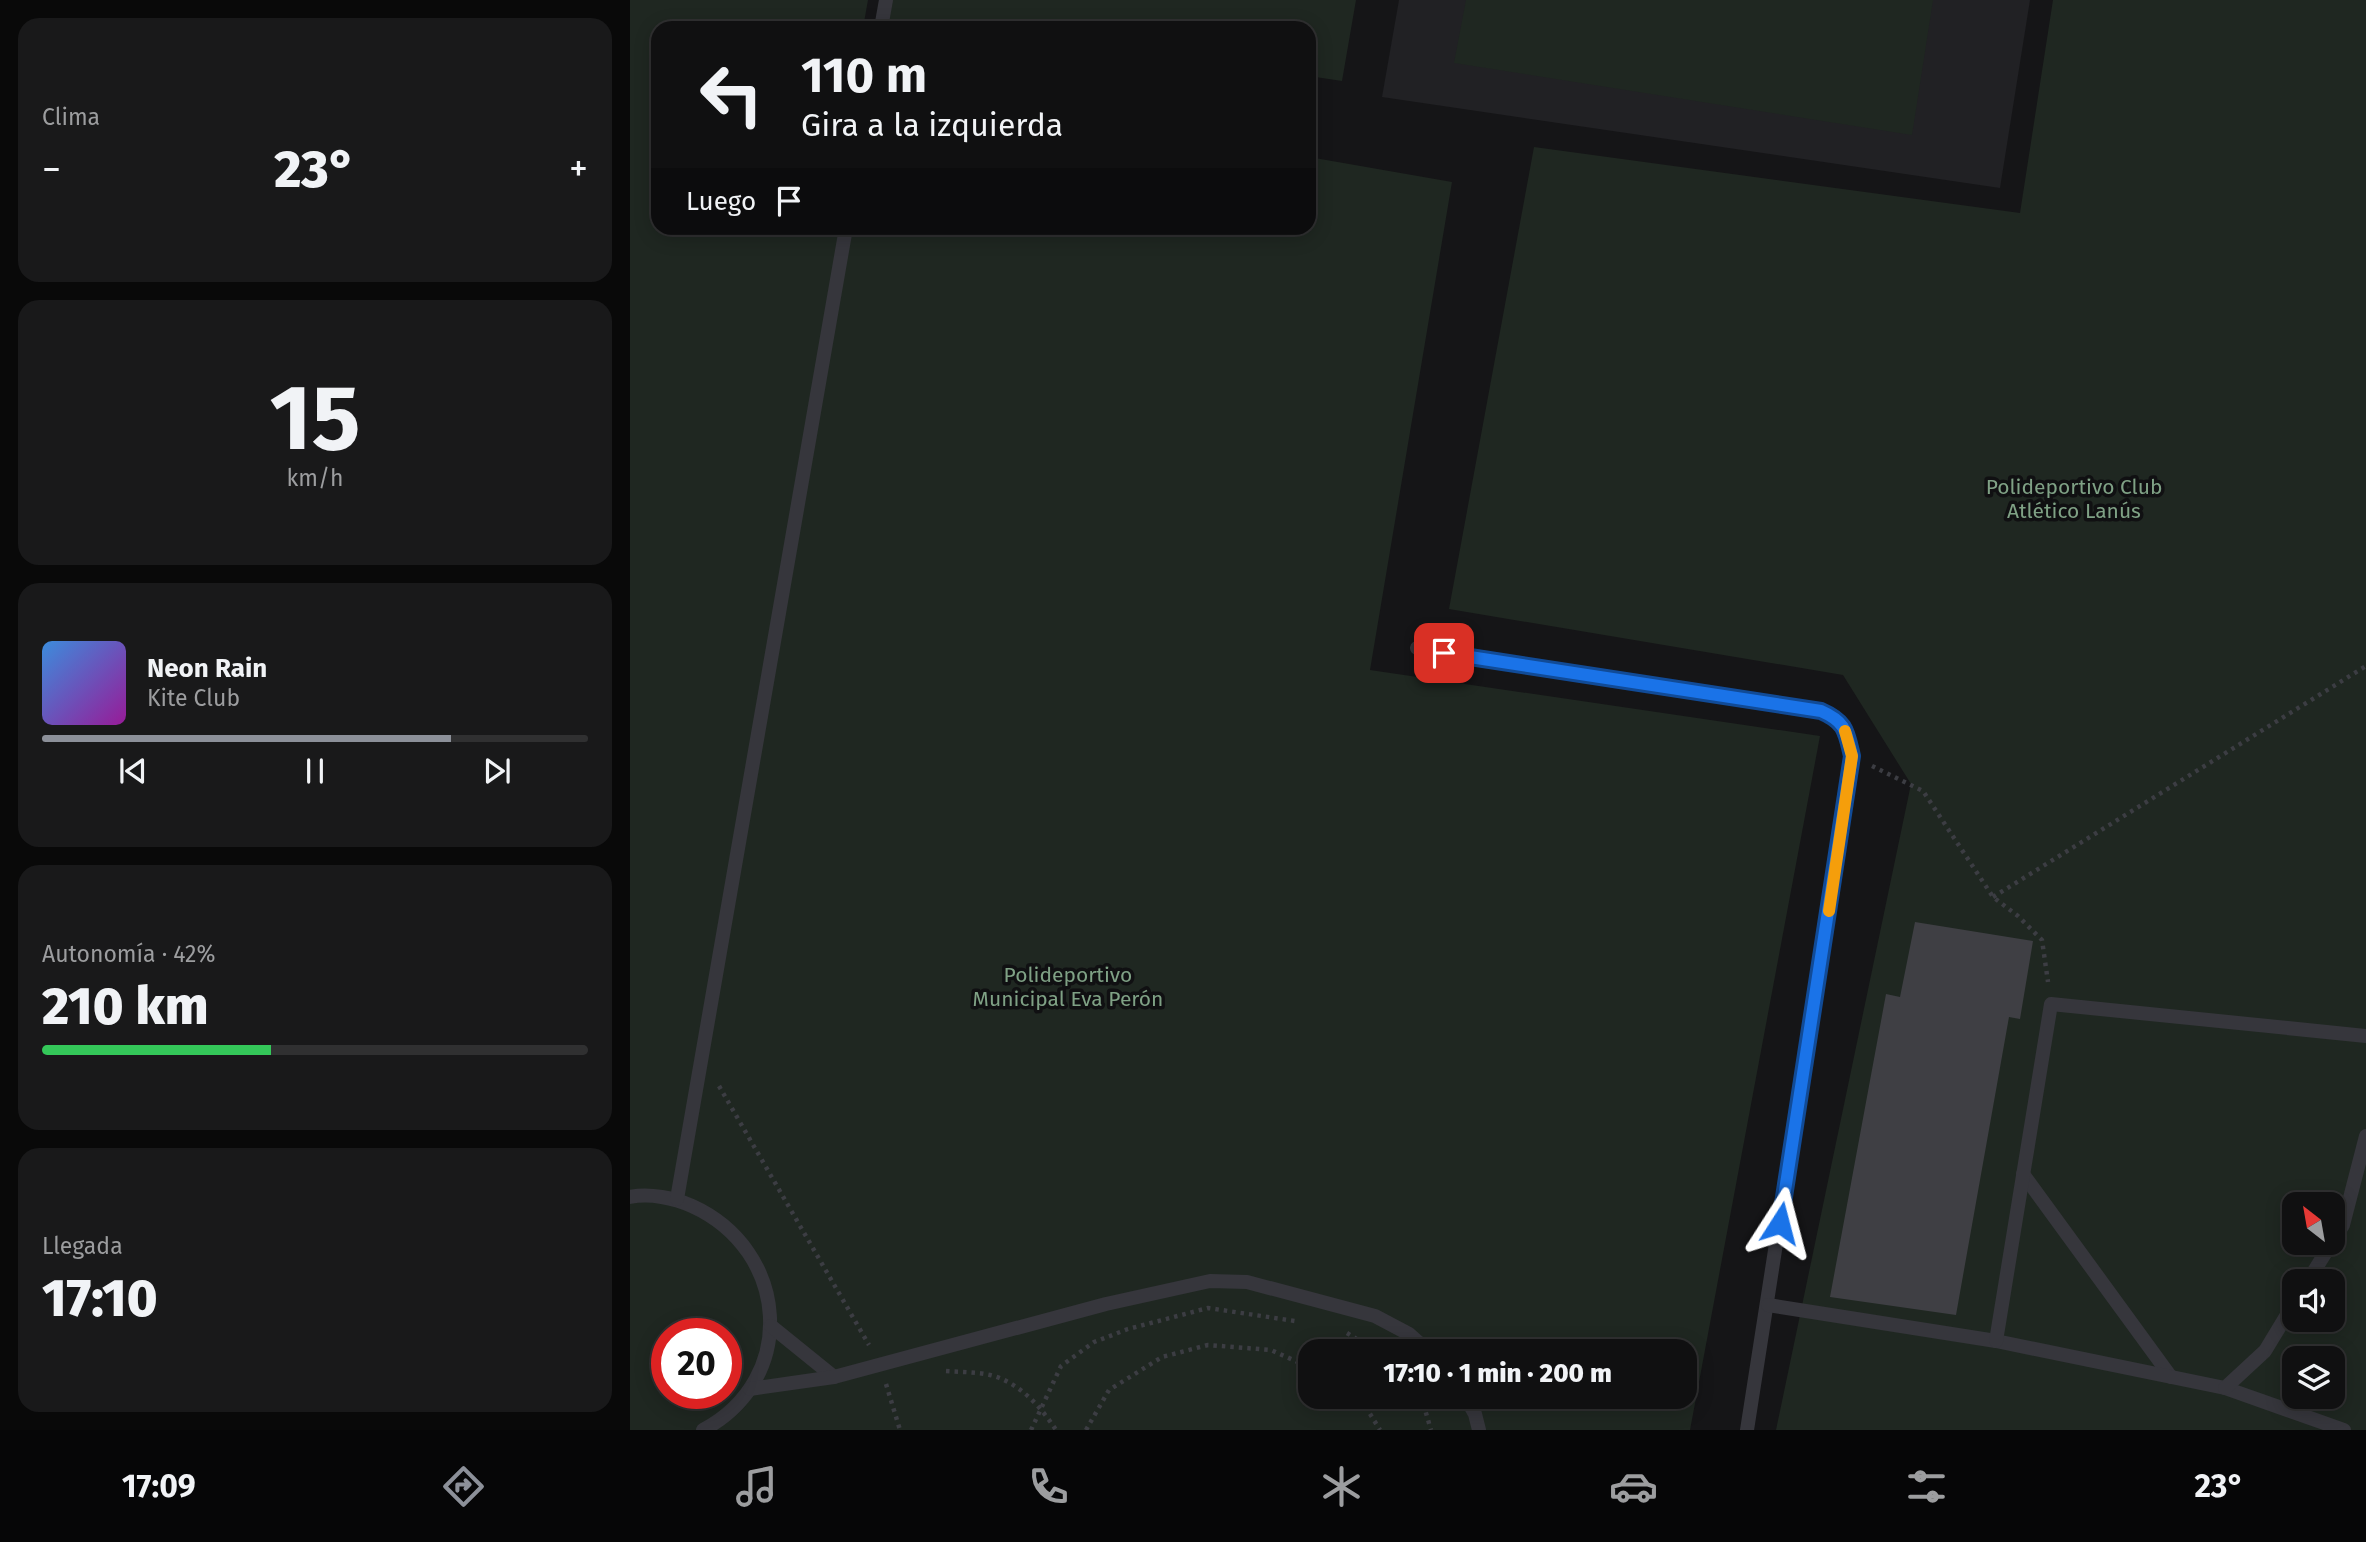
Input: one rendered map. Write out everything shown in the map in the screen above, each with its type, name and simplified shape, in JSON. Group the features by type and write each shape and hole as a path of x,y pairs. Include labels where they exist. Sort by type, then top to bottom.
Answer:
{"lane":[{"path":"882,21 886,0"},
{"path":"677,1199 845,235"},
{"path":"1417,648 1821,711 1838,718 1847,735 1852,756 1747,1430"},
{"path":"1996,1341 2051,1004 2366,1036"},
{"path":"2345,1217 2366,1136"},
{"path":"2023,1174 2171,1377"},
{"path":"630,1197 677,1199 716,1216 746,1246 766,1284 771,1326 765,1359 750,1389 722,1420 703,1430"},
{"path":"750,1389 834,1377 1106,1304 1210,1281 1247,1282 1375,1316 1415,1339"},
{"path":"1768,1305 1996,1341 2225,1388 2344,1430"},
{"path":"2225,1388 2265,1351 2282,1323"},
{"path":"771,1326 834,1377"},
{"path":"1472,1409 1479,1430"}],"path":[{"path":"1993,897 2366,666"},
{"path":"1852,756 1923,791 1993,897 2018,916 2042,940 2051,1004"},
{"path":"702,1057 880,1364 900,1430"},
{"path":"1031,1430 1061,1366 1094,1342 1128,1329 1208,1308 1298,1321"},
{"path":"1336,1326 1357,1339"},
{"path":"1086,1430 1109,1390 1162,1357 1208,1345 1271,1350 1298,1362"},
{"path":"942,1371 992,1375 1026,1394 1042,1408 1056,1430"},
{"path":"1367,1409 1380,1430"},
{"path":"1425,1409 1431,1430"}],"shaded area":[{"path":"1399,0 2030,0 2000,188 1382,97"}],"green space":[{"name":"Polideportivo Municipal Eva Perón","path":"630,0 868,0 864,21 651,21 651,235 1316,235 1316,158 1452,182 1370,670 1820,736 1697,1393 1697,1339 1298,1339 1298,1409 1694,1409 1690,1430 630,1430"},
{"path":"887,0 1356,0 1342,81 1316,77 1316,21 882,21"},
{"path":"1466,0 1933,0 1912,135 1454,63"},
{"name":"Polideportivo Club Atlético Lanús","path":"2053,0 2366,0 2366,1430 1776,1430 1911,784 1843,675 1449,609 1534,147 2020,213"}],"building":[{"path":"1915,922 2033,941 2020,1019 2009,1017 1956,1315 1830,1297 1886,994 1900,997"}],"slow traffic":[{"path":"1829,911 1852,756 1845,731"}],"route":[{"path":"1444,653 1821,711 1838,718 1847,735 1852,756 1780,1223"}]}
